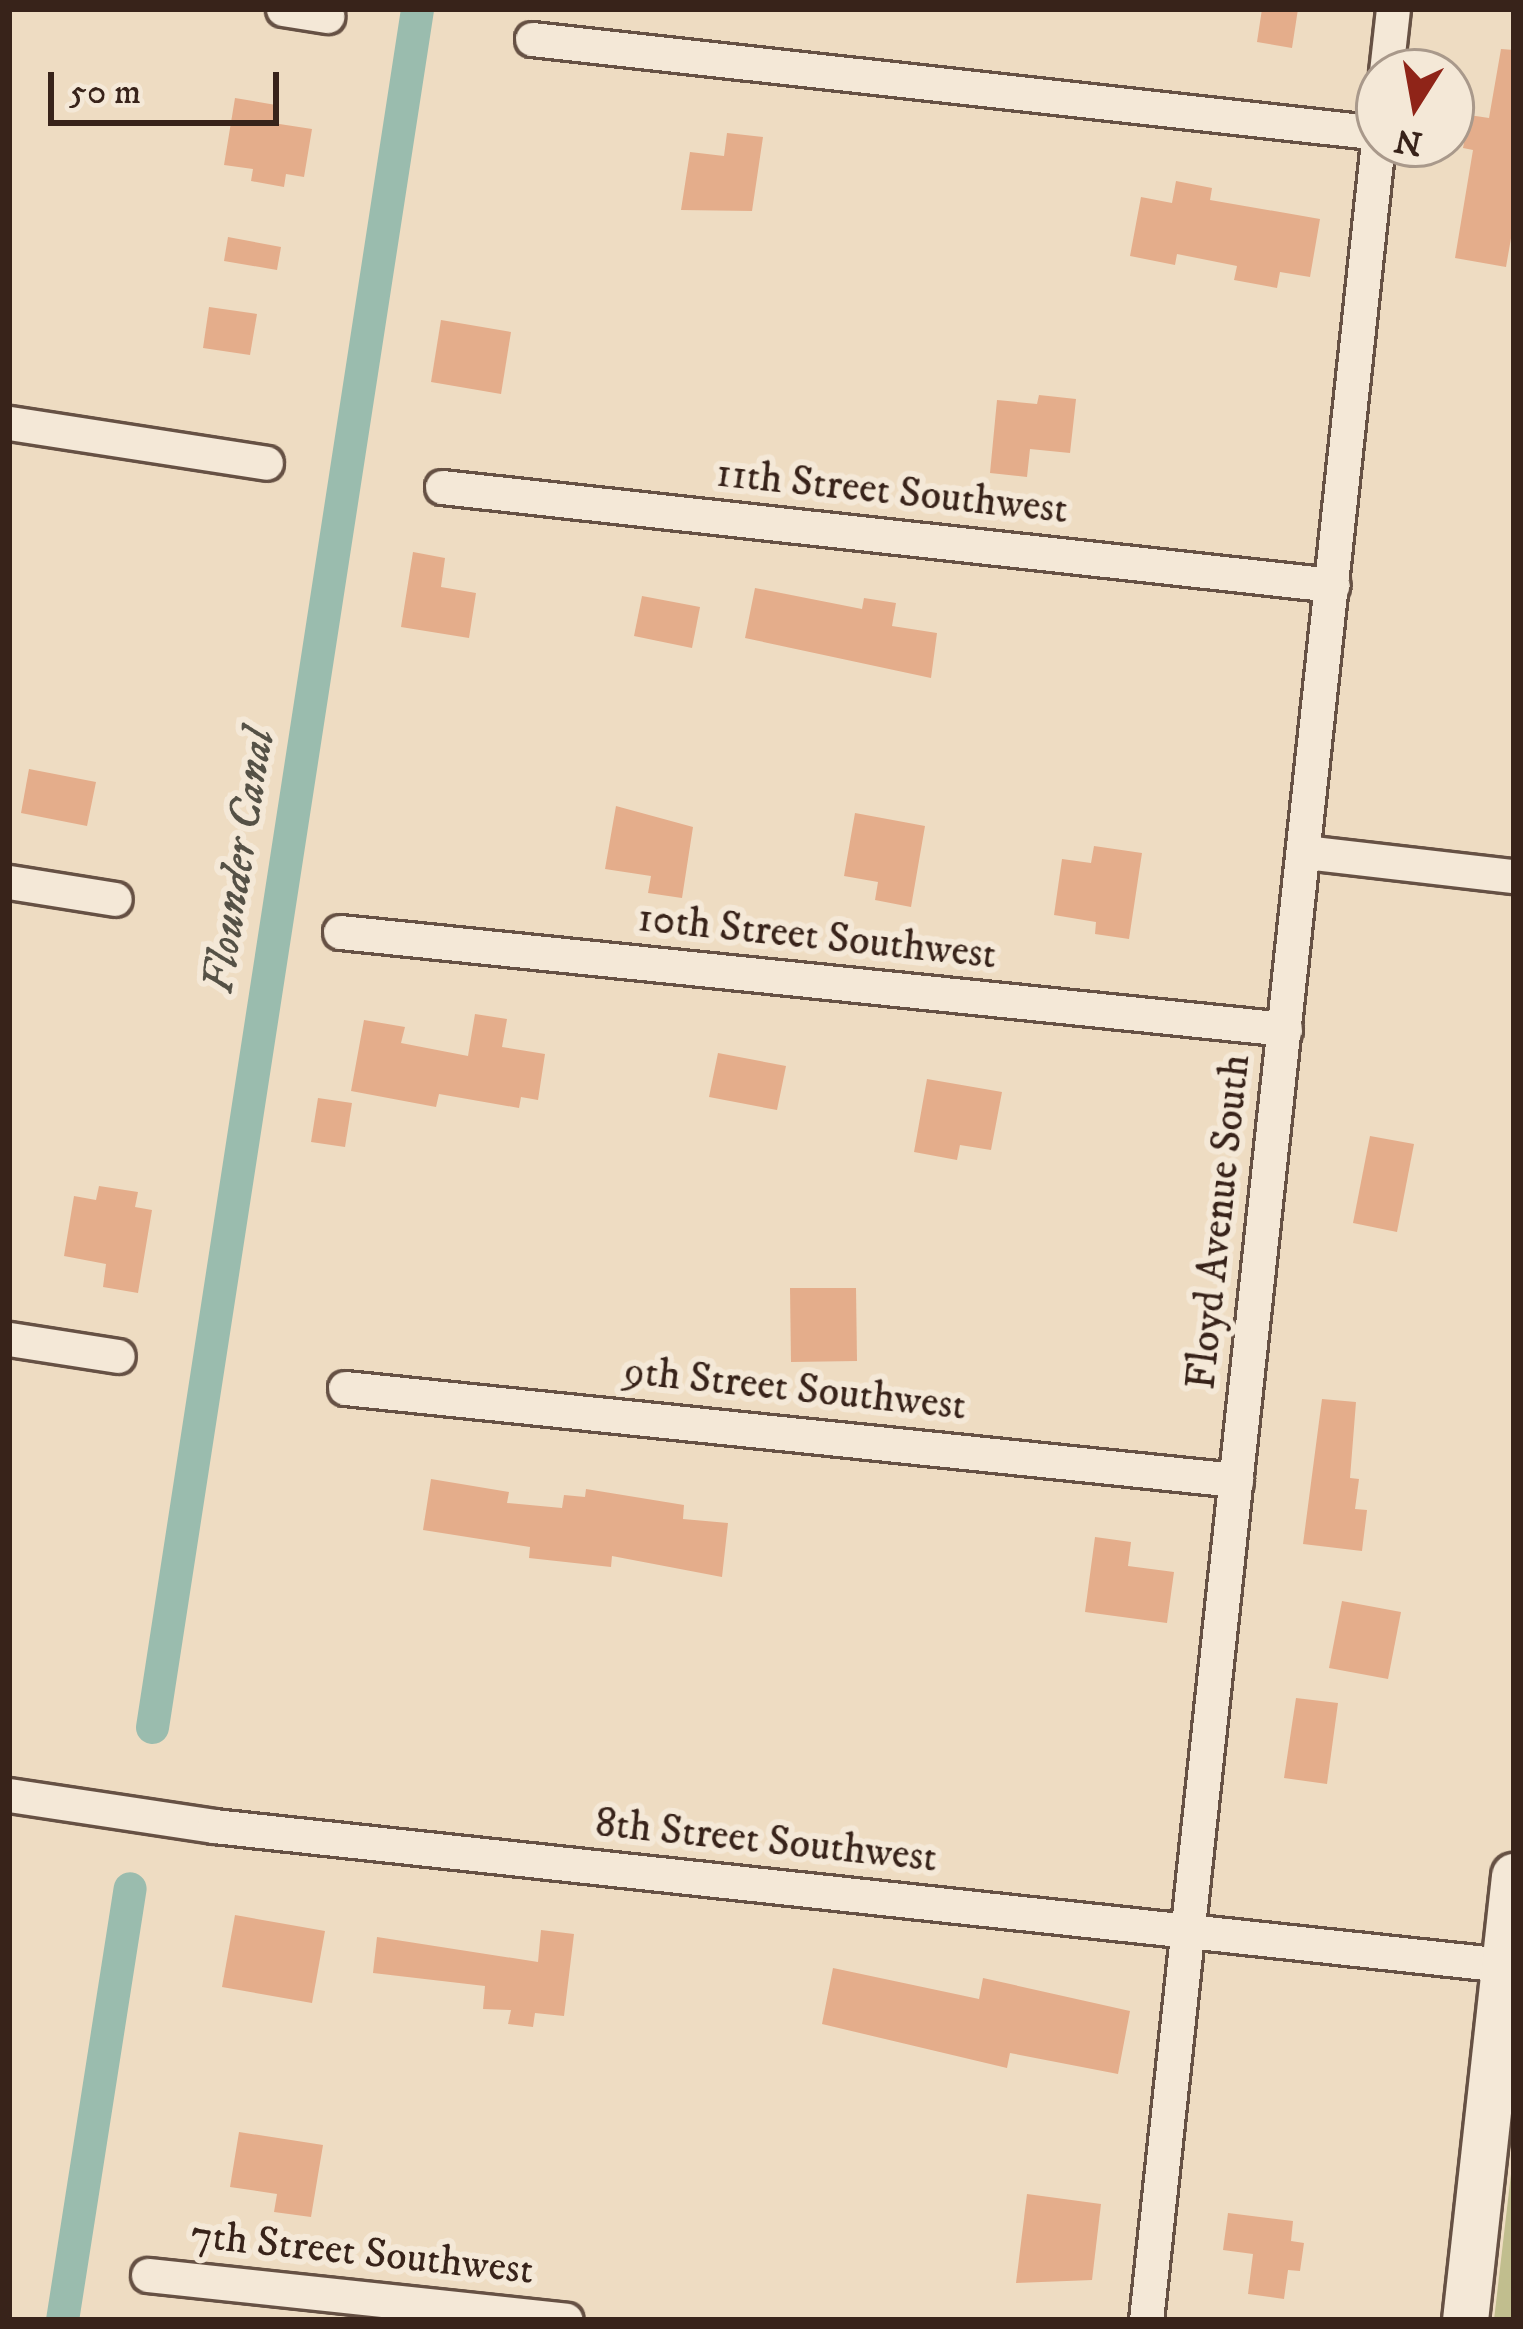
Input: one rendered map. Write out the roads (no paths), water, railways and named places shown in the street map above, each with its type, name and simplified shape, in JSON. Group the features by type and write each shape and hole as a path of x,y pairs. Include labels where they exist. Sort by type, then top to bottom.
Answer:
{"main road":[{"path":"1465,2320 1509,1965 1514,1876"}],"street":[{"path":"284,9 327,16"},
{"path":"1389,48 1393,9"},
{"path":"532,38 1355,131"},
{"name":"Floyd Avenue South","path":"1146,2320 1376,168"},
{"path":"9,423 266,463"},
{"name":"11th Street Southwest","path":"442,488 1333,585"},
{"path":"1305,852 1514,876"},
{"path":"9,882 116,898"},
{"name":"10th Street Southwest","path":"340,932 1285,1029"},
{"path":"9,1339 118,1356"},
{"name":"9th Street Southwest","path":"345,1388 1236,1480"},
{"name":"8th Street Southwest","path":"9,1795 214,1826 1509,1965"},
{"name":"7th Street Southwest","path":"148,2276 566,2320"}],"waterway":[{"name":"Flounder Canal","path":"152,1727 417,9"},
{"name":"Flounder Canal","path":"62,2320 130,1888"}]}
